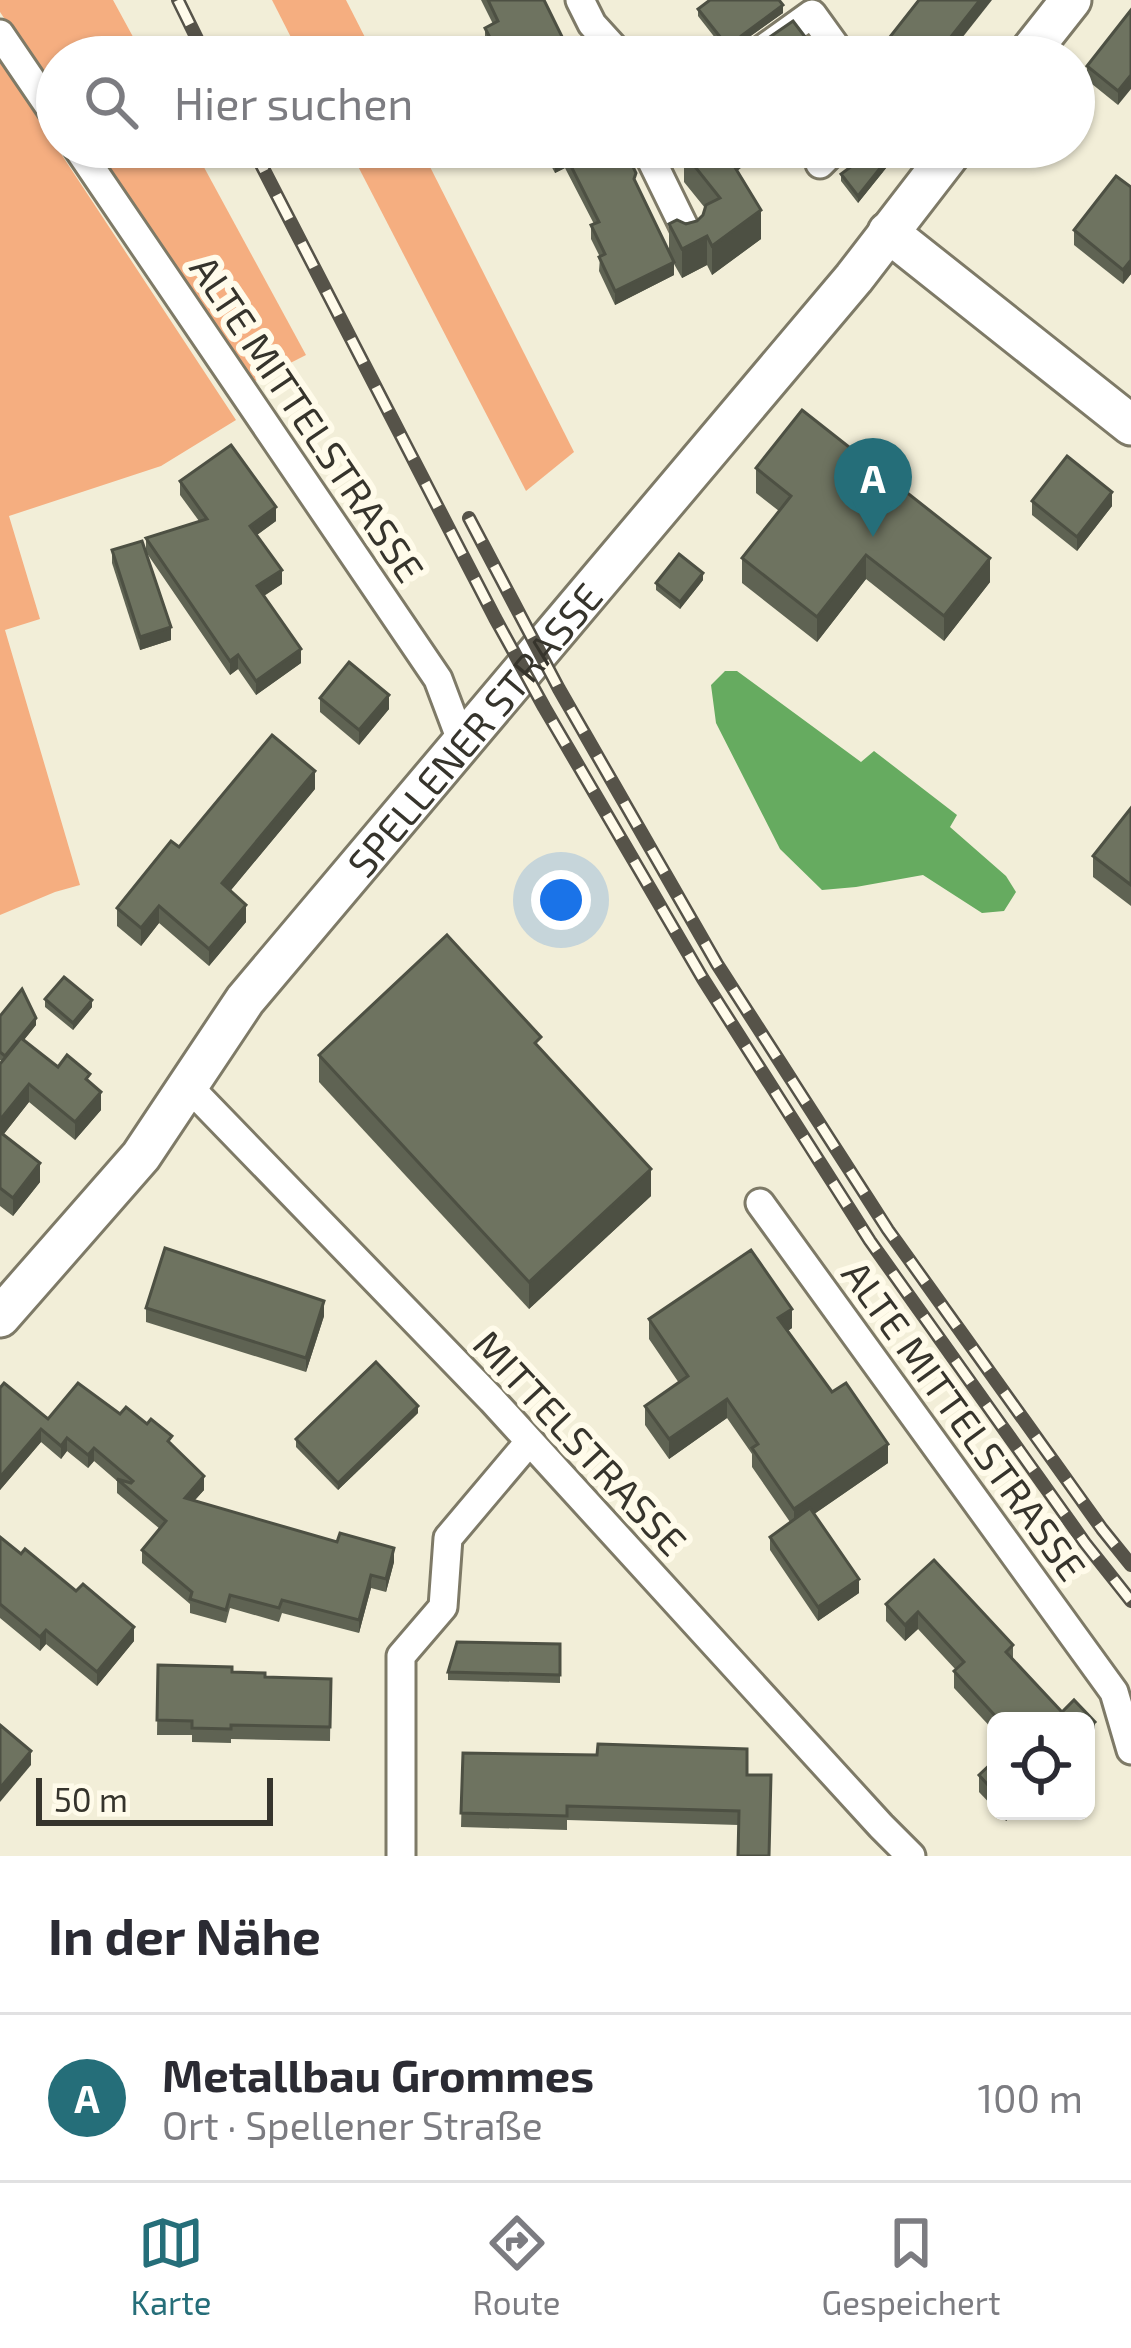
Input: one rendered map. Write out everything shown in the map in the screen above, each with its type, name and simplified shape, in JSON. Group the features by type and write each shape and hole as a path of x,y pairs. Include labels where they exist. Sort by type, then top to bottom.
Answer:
{"street":[{"path":"580,0 603,36"},
{"path":"1043,36 1071,0"},
{"path":"781,36 812,14 828,36"},
{"path":"0,34 36,87"},
{"name":"ALTE MITTELSTRASSE","path":"91,168 438,679 461,740"},
{"path":"655,168 688,235"},
{"name":"SPELLENER STRASSE","path":"0,1317 160,1130 245,1000 854,278 938,168"},
{"path":"888,232 1131,425"},
{"name":"MITTELSTRASSE","path":"188,1086 475,1383 911,1856"},
{"name":"ALTE MITTELSTRASSE","path":"760,1203 1114,1692 1131,1750"},
{"path":"401,1856 401,1656 443,1607 448,1538 529,1442"}],"shaded area":[{"path":"0,0 113,0 133,36 36,36 36,66 0,12"},
{"path":"272,0 346,0 364,36 290,36"},
{"path":"0,61 36,116 36,168 70,168 236,420 161,466 9,516 40,619 5,630 80,885 0,915"},
{"path":"104,168 204,168 306,355 249,384"},
{"path":"359,168 431,168 574,452 526,491"},
{"path":"725,671 737,671 861,762 874,751 957,815 950,827 1006,876 1016,892 1004,911 982,913 923,875 822,890 780,849 716,723 711,685"}],"building":[{"path":"488,0 544,0 562,36 489,36 485,28 498,21"},
{"path":"710,0 779,0 783,5 741,36 719,36 698,9"},
{"path":"919,0 980,0 952,36 891,36"},
{"path":"1131,10 1131,75 1118,91 1095,72 1095,56"},
{"path":"793,21 804,36 771,36"},
{"path":"572,168 634,168 634,179 674,262 615,291 591,225 599,222"},
{"path":"696,168 735,168 761,210 712,246 707,236 682,249 669,224 697,221 706,205 720,198"},
{"path":"849,168 880,168 858,196 841,174"},
{"path":"1116,176 1131,187 1131,260 1123,270 1074,230"},
{"path":"802,410 990,558 944,616 866,555 817,617 742,558 791,496 756,468"},
{"path":"231,445 276,507 250,526 282,570 257,586 301,649 256,681 238,655 230,661 146,538 207,519 180,481"},
{"path":"1067,456 1112,492 1077,537 1032,501"},
{"path":"142,541 171,627 140,637 112,550"},
{"path":"679,554 703,573 680,602 656,583"},
{"path":"349,662 389,695 359,730 320,698"},
{"path":"272,735 315,771 222,883 246,905 209,949 159,906 141,928 117,908 171,841 179,847"},
{"path":"1131,808 1131,885 1093,856"},
{"path":"447,935 541,1037 535,1043 651,1169 529,1282 319,1055"},
{"path":"64,977 92,1000 73,1023 45,999"},
{"path":"22,989 36,1018 5,1056 0,1052 0,1016"},
{"path":"21,1038 58,1067 67,1055 90,1074 86,1079 101,1092 75,1122 29,1084 0,1120 0,1064"},
{"path":"0,1132 40,1163 13,1198 0,1188"},
{"path":"165,1248 324,1301 306,1358 146,1308"},
{"path":"751,1250 792,1309 778,1318 832,1392 846,1383 888,1444 794,1509 752,1448 758,1444 727,1399 669,1439 645,1406 688,1376 649,1319"},
{"path":"376,1362 418,1406 338,1483 296,1439"},
{"path":"4,1383 48,1419 78,1383 120,1414 126,1407 147,1424 151,1419 172,1436 168,1441 204,1476 185,1498 337,1542 340,1533 394,1548 386,1579 371,1575 359,1620 282,1600 279,1608 230,1595 226,1610 190,1599 192,1592 142,1550 166,1521 117,1479 133,1481 94,1448 88,1455 67,1438 61,1446 41,1429 0,1477 0,1388"},
{"path":"810,1508 859,1579 818,1607 770,1537"},
{"path":"0,1537 21,1554 25,1549 76,1591 83,1584 134,1627 97,1672 46,1630 40,1637 0,1604"},
{"path":"934,1560 1013,1645 1006,1652 1062,1712 992,1712 954,1671 964,1662 918,1612 905,1625 886,1604"},
{"path":"457,1642 560,1644 560,1675 448,1672"},
{"path":"158,1665 232,1667 232,1672 265,1673 265,1677 331,1679 330,1727 192,1728 192,1721 157,1720"},
{"path":"1074,1700 1085,1712 1062,1712"},
{"path":"0,1725 31,1751 0,1788"},
{"path":"598,1744 747,1749 747,1775 771,1775 769,1856 738,1856 739,1811 567,1806 567,1816 461,1813 463,1753 597,1755"}],"railway":[{"path":"178,0 196,36"},
{"path":"263,168 495,618 703,979 870,1241 1131,1601"},
{"path":"469,518 559,689 717,964 888,1230 1131,1565"}],"place":[{"name":"Metallbau Grommes","path":"873,537"}]}
